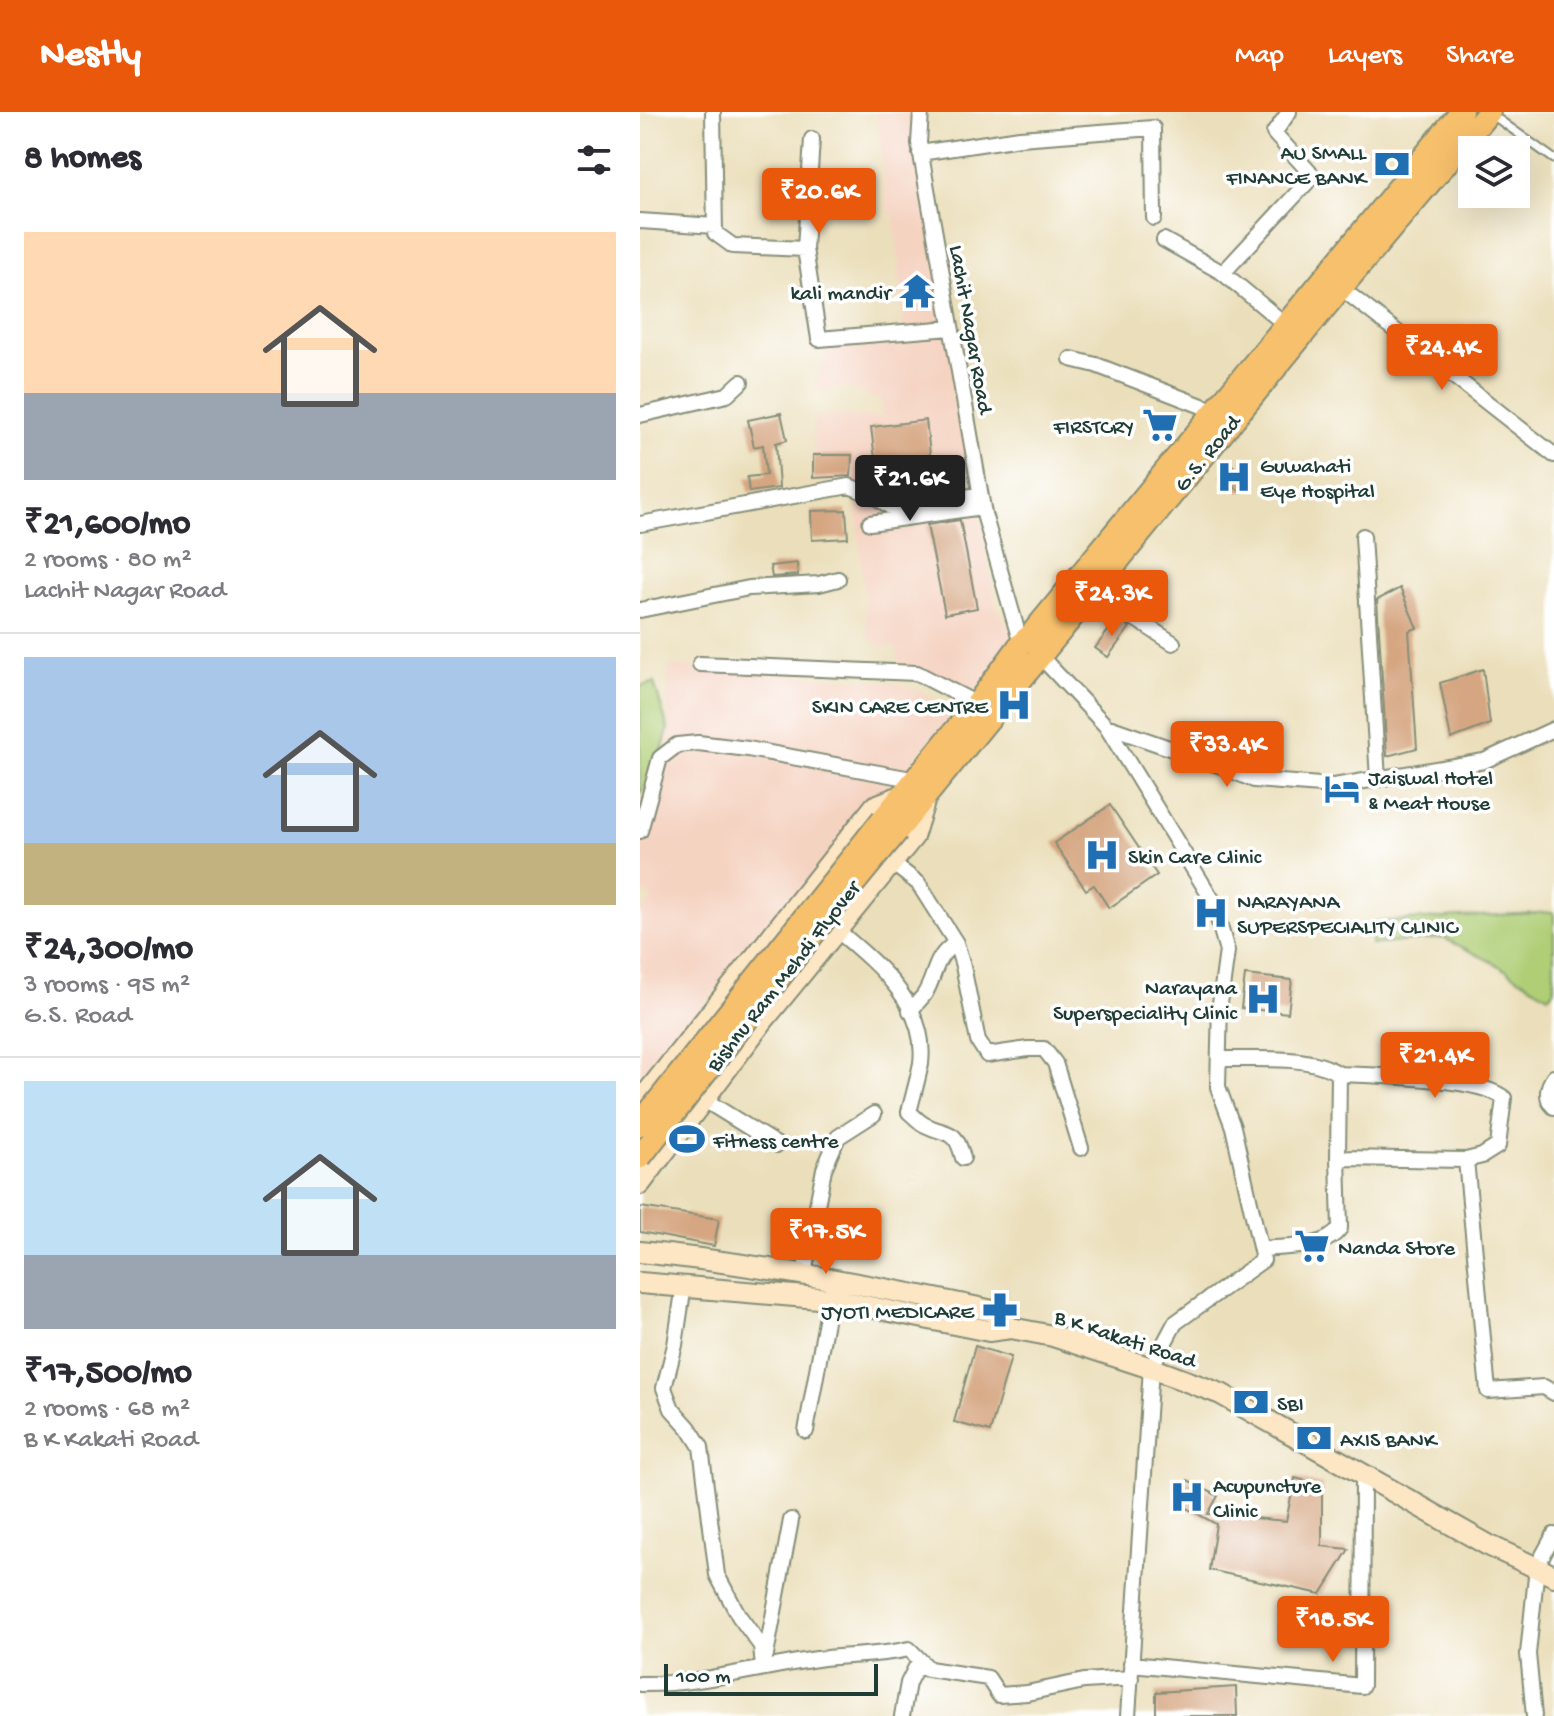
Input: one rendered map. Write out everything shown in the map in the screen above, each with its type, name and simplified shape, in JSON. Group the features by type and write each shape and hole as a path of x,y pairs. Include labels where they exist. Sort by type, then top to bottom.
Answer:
{"main road":[{"name":"G.S. Road","path":"917,790 1030,649 1031,635 1461,112"},
{"name":"G.S. Road","path":"917,790 977,704 1092,591 1489,112"},
{"name":"Bishnu Ram Mehdi Flyover","path":"640,1124 917,790"},
{"path":"640,1102 875,806 917,790 913,837 704,1098 640,1184"},
{"name":"Bishnu Ram Mehdi Flyover","path":"640,1157 827,916 890,825"},
{"path":"675,1056 704,1098"},
{"path":"654,1083 704,1098"},
{"path":"640,1252 724,1260 804,1273 993,1311 1011,1328"},
{"name":"B K Kakati Road","path":"640,1283 830,1299 989,1331 1011,1328 1053,1336 1221,1394 1488,1545 1545,1571"}],"street":[{"path":"713,112 715,233 733,246 805,249"},
{"name":"Lachit Nagar Road","path":"921,112 920,153 981,501 1030,649"},
{"path":"1223,273 1313,176 1274,133 1289,112"},
{"path":"920,153 1020,138 1153,128 1154,218"},
{"path":"812,139 805,249 819,339 951,328"},
{"path":"640,221 715,226"},
{"path":"1164,240 1223,273 1286,325"},
{"path":"1341,288 1554,457"},
{"path":"1071,359 1096,365 1215,411"},
{"path":"640,415 727,395 741,382"},
{"path":"640,524 849,486 889,506 981,501"},
{"path":"870,523 981,501"},
{"path":"1363,536 1378,779"},
{"path":"640,610 749,588 819,584 838,579"},
{"path":"1092,591 1173,643"},
{"path":"1030,649 1106,726 1213,901 1227,951 1220,1003 1218,1087 1233,1127 1262,1249 1263,1260 1175,1323 1151,1368 1128,1716"},
{"path":"700,664 917,673 977,704"},
{"path":"1106,726 1254,780 1334,786 1484,761 1554,729"},
{"path":"640,831 660,758 677,745 698,743 748,749 917,790"},
{"path":"892,863 918,883 956,943 978,1041 987,1055 1044,1049 1055,1063 1081,1148"},
{"path":"838,931 897,985 916,1021 921,1061 909,1112 924,1125 952,1134 959,1140 963,1158"},
{"path":"910,1011 925,993 943,951 956,943"},
{"path":"1219,1059 1309,1062 1339,1074 1455,1083 1496,1092 1504,1098 1498,1146 1482,1156 1466,1160 1338,1158"},
{"path":"1262,1249 1324,1242 1335,1236 1340,1228 1339,1074"},
{"path":"1554,1077 1548,1090 1548,1098 1554,1107"},
{"path":"704,1098 777,1145"},
{"path":"804,1273 824,1169 838,1137 874,1114"},
{"path":"1466,1160 1488,1391 1544,1387 1554,1393"},
{"path":"684,1285 675,1345 664,1388 672,1409 701,1447 717,1575 739,1616 761,1646 763,1668"},
{"path":"806,1431 830,1299"},
{"path":"902,1716 908,1683 916,1667 988,1678 999,1695 1027,1693 1131,1671 1362,1686 1363,1475"},
{"path":"763,1668 791,1520"},
{"path":"1534,1716 1528,1654 1554,1535"},
{"path":"640,1684 671,1684 821,1659 909,1649 929,1669"}],"lane":[{"path":"1489,112 1554,159"}],"shaded area":[{"path":"876,112 917,112 938,284 996,606 1016,639 973,695 899,665 895,647 879,646 868,638 855,492 851,482 815,481 813,424 817,416 882,417 881,401 860,392 845,387 820,392 815,383 832,341 904,330 894,216 887,213"},
{"path":"668,666 893,682 928,694 948,712 947,721 685,1025 640,1085 640,912 652,899 640,889 640,845 647,831 668,751"}],"green space":[{"path":"654,683 668,729 657,771 640,794 640,686"},
{"path":"1554,912 1554,990 1548,996 1496,964 1444,938 1371,945 1372,922"}],"building":[{"path":"781,413 787,440 776,443 779,488 749,492 747,477 766,475 763,445 754,447 748,420"},
{"path":"926,420 932,471 957,468 960,487 896,495 892,465 876,467 871,427"},
{"path":"813,455 852,455 851,476 813,478"},
{"path":"1231,464 1250,481 1241,492 1221,476"},
{"path":"846,510 848,538 812,540 811,511"},
{"path":"960,520 977,608 945,614 927,525"},
{"path":"797,563 798,575 772,577 770,566"},
{"path":"1400,588 1417,628 1409,631 1417,748 1387,756 1377,600"},
{"path":"1117,619 1130,627 1108,657 1095,648"},
{"path":"1483,669 1490,724 1451,739 1440,683"},
{"path":"1110,805 1157,875 1109,908 1094,885 1086,890 1054,843"},
{"path":"1245,975 1292,980 1288,1013 1241,1008"},
{"path":"640,1207 719,1219 714,1246 640,1232"},
{"path":"975,1346 1011,1357 990,1432 954,1422"},
{"path":"1295,1478 1322,1485 1322,1546 1349,1549 1321,1594 1209,1570 1216,1524 1176,1502 1188,1480 1218,1496 1208,1514 1286,1521"},
{"path":"1236,1687 1237,1716 1156,1716 1156,1692"}],"place":[{"name":"AU SMALL FINANCE BANK","path":"1392,164"},
{"name":"kali mandir","path":"917,291"},
{"name":"FIRSTCRY","path":"1160,425"},
{"name":"Guwahati Eye Hospital","path":"1234,477"},
{"name":"SKIN CARE CENTRE","path":"1014,705"},
{"name":"Jaiswal Hotel & Meat House","path":"1342,789"},
{"name":"Skin Care Clinic","path":"1102,855"},
{"name":"NARAYANA SUPERSPECIALITY CLINIC","path":"1211,913"},
{"name":"Narayana Superspeciality Clinic","path":"1263,999"},
{"name":"Fitness centre","path":"687,1139"},
{"name":"Nanda Store","path":"1312,1246"},
{"name":"JYOTI MEDICARE","path":"1000,1310"},
{"name":"SBI","path":"1251,1402"},
{"name":"AXIS BANK","path":"1314,1438"},
{"name":"Acupuncture Clinic","path":"1187,1497"}]}
